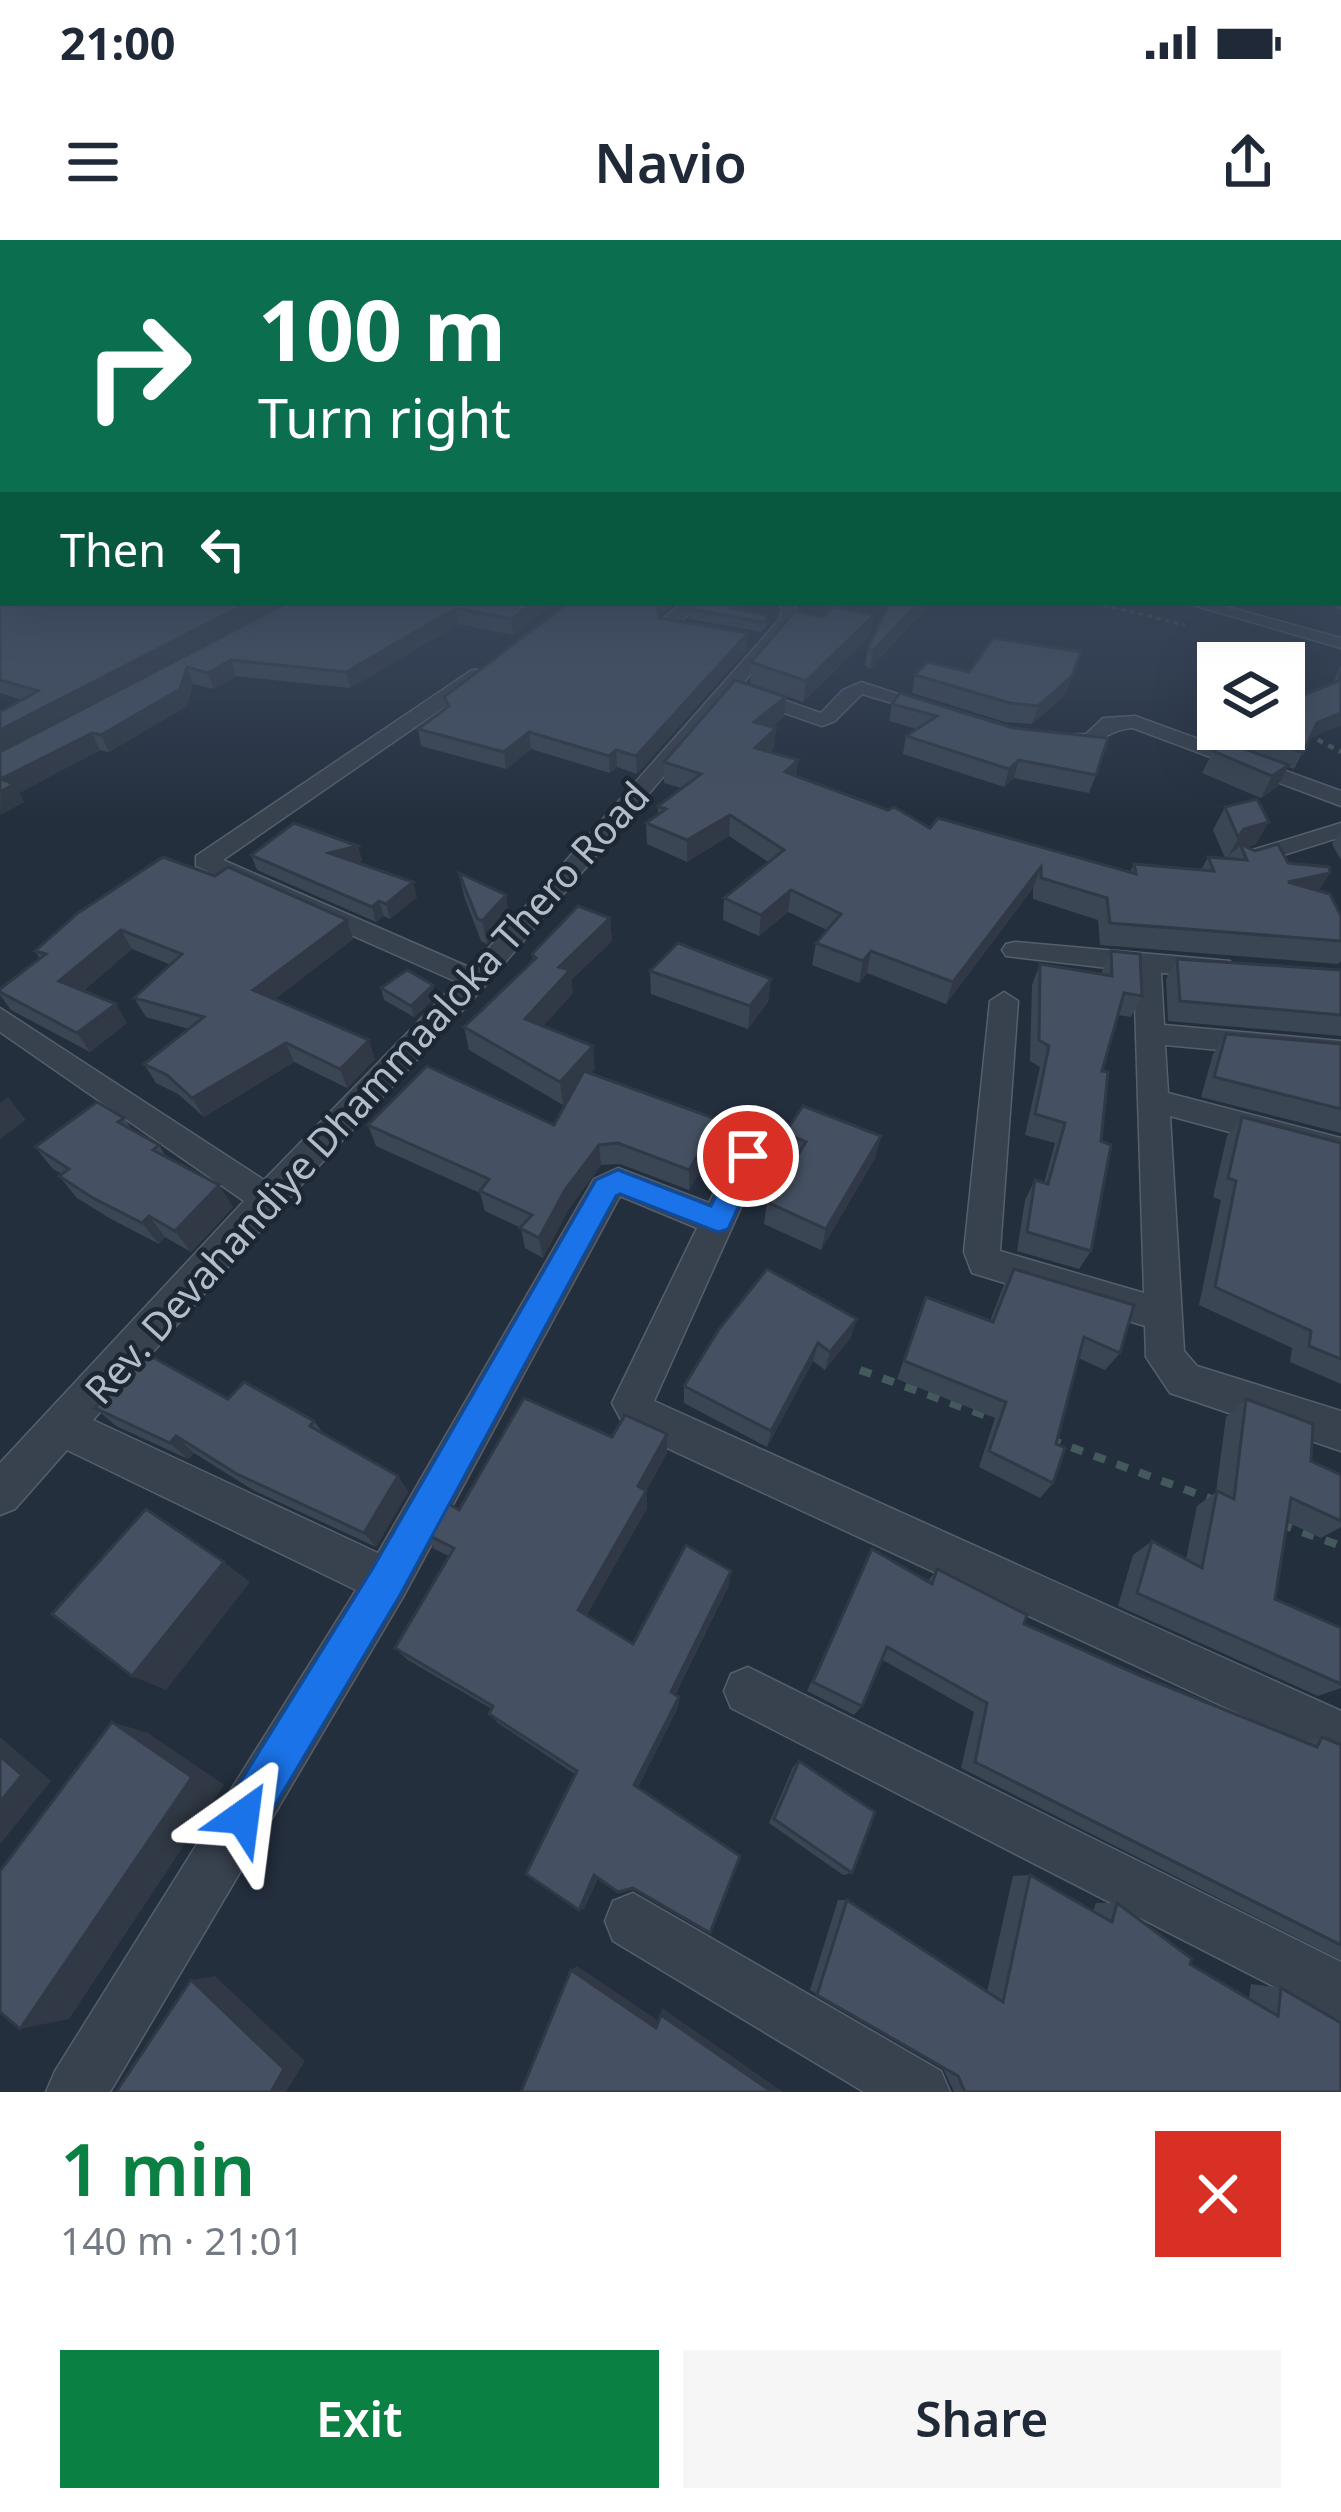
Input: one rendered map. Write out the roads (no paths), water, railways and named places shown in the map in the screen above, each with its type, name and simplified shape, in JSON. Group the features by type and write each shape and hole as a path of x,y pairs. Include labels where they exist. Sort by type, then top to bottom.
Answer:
{"street":[{"name":"Rev. Devahandiye Dhammaaloka Thero Road","path":"0,1493 267,1199 476,980 656,777 755,645"},
{"path":"476,980 205,861 505,655"},
{"path":"727,686 822,720 830,717 851,690 861,688 949,714"},
{"path":"1035,738 1092,740 1110,722 1135,722 1341,799"},
{"path":"1242,861 1341,830"},
{"path":"1015,950 1250,970"},
{"path":"1147,964 1165,1357 1184,1380 1341,1431"},
{"path":"1004,1001 982,1252 986,1262 1164,1315"},
{"path":"0,1018 267,1199"},
{"path":"1153,1034 1341,1051"},
{"path":"1155,1102 1341,1150"},
{"path":"748,1156 632,1403 640,1415 1341,1736"},
{"path":"76,2092 387,1581 611,1183 618,1181 718,1221"},
{"path":"63,1426 387,1581"},
{"path":"748,1691 1341,1992"},
{"path":"633,1921 920,2092"}]}
